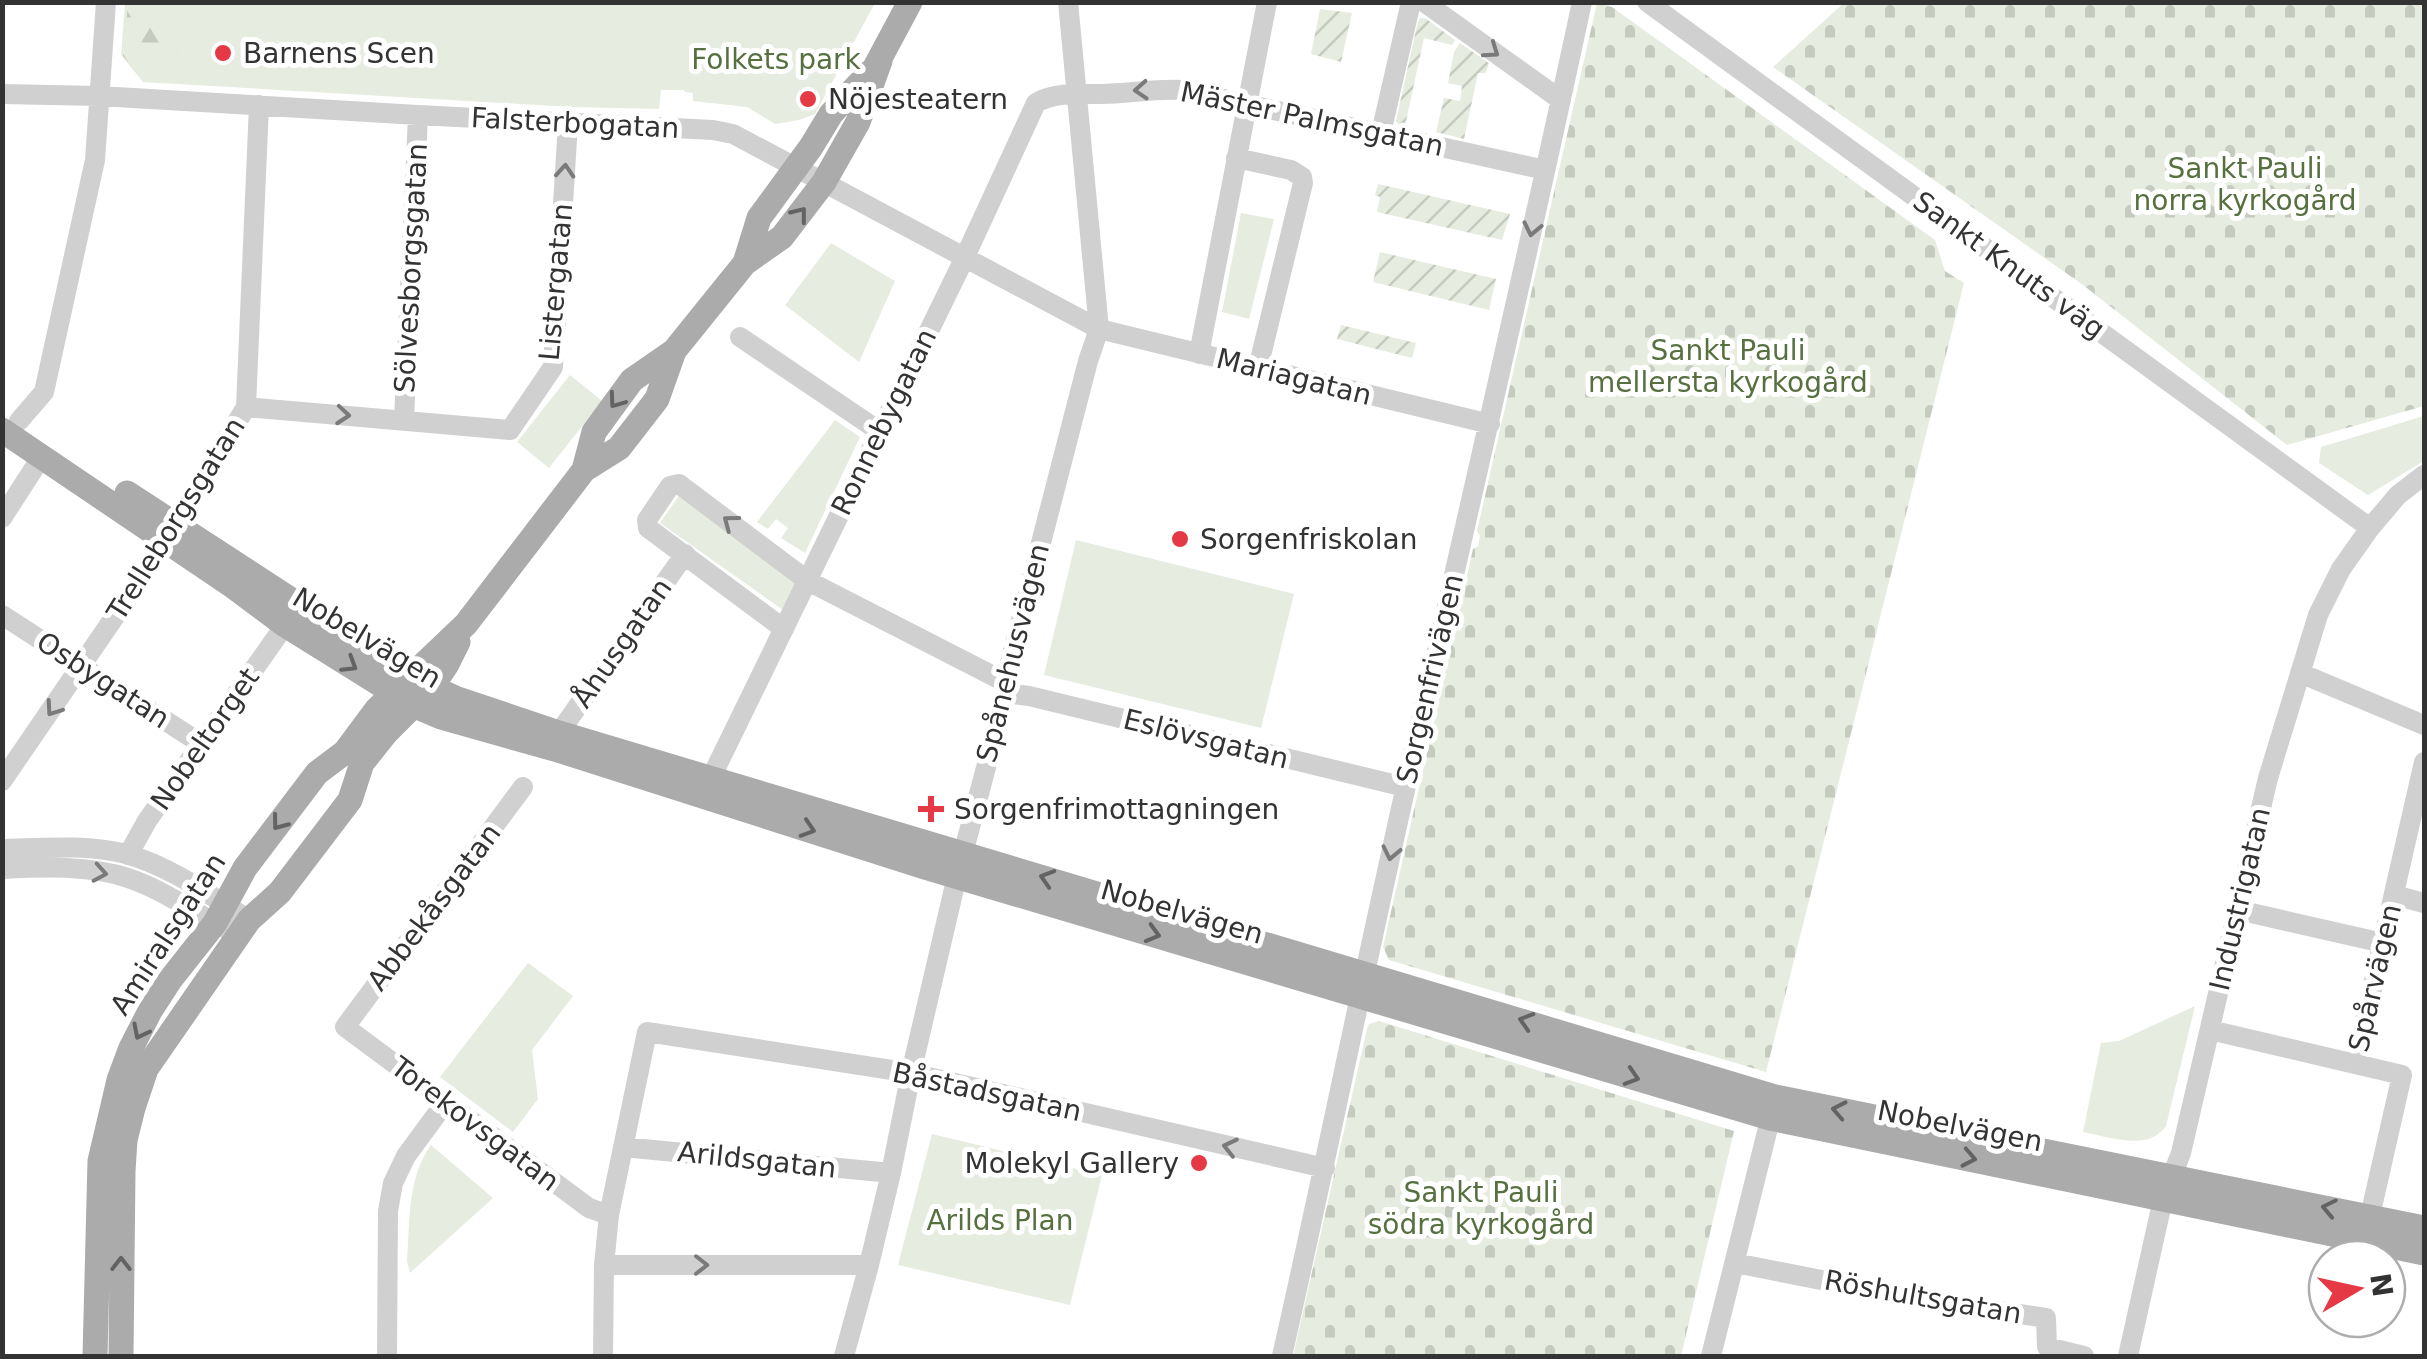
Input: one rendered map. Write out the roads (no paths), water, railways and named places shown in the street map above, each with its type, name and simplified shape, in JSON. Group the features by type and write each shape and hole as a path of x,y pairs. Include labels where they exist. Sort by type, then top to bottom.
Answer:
{"main road":[{"name":"Amiralsgatan","path":"121,1356 122,1171 133,1108 146,1069 244,927 280,892 350,800 362,763 413,691 584,470 594,432 632,380 674,351 745,262 759,218 810,175 811,147 831,114 880,61 910,2"},
{"name":"Nobelvägen","path":"8,420 42,456 171,533 285,625 413,691 456,698 711,778 960,865"},
{"name":"Nobelvägen","path":"8,420 171,533 413,691 441,717 960,865 1773,1108 2168,1187 2370,1216 2424,1228"},
{"name":"Amiralsgatan","path":"95,1356 100,1161 119,1080 131,1048 150,1011 220,914 245,868 317,773 345,752 377,709 413,691"},
{"name":"Nobelvägen","path":"2168,1187 2424,1253"}],"street":[{"path":"8,420 44,392 95,160 106,2"},
{"name":"Spånehusvägen","path":"844,1356 892,1174 911,1073 960,865 1099,328 1068,2"},
{"path":"1199,354 1267,2"},
{"path":"1381,133 1411,2"},
{"path":"1424,2 1535,89 1561,100"},
{"name":"Sorgenfrivägen","path":"1282,1356 1582,2"},
{"name":"Sankt Knuts väg","path":"1646,2 2370,528"},
{"name":"Mäster Palmsgatan","path":"1077,95 1184,90 1545,170"},
{"name":"Falsterbogatan","path":"2,94 99,96 732,134 1099,328"},
{"name":"Ronnebygatan","path":"711,778 1036,103 1046,97 1077,95"},
{"name":"Trelleborgsgatan","path":"2,781 171,533 246,406 259,105"},
{"name":"Sölvesborgsgatan","path":"404,420 418,116"},
{"name":"Listergatan","path":"404,420 510,430 552,367 568,123"},
{"path":"1236,158 1292,170 1302,177 1303,183 1258,368"},
{"name":"Mariagatan","path":"1099,328 1490,424"},
{"path":"740,336 879,432"},
{"path":"246,406 404,420"},
{"path":"2,518 42,456"},
{"name":"Industrigatan","path":"2128,1356 2168,1187 2181,1153 2268,778 2318,615 2341,569 2370,528 2398,495 2424,475"},
{"name":"Eslövsgatan","path":"686,554 648,528 648,520 670,486 679,484 808,580 1006,687 1029,696 1405,787"},
{"path":"686,554 784,630"},
{"name":"Åhusgatan","path":"560,733 686,554"},
{"name":"Osbygatan","path":"2,615 203,745"},
{"name":"Nobeltorget","path":"128,855 147,821 285,625"},
{"path":"2300,673 2424,725"},
{"name":"Spårvägen","path":"2370,1216 2402,1075 2355,1064 2424,762"},
{"name":"Abbekåsgatan","path":"346,1027 523,787"},
{"path":"2,848 102,850 128,855 160,868 220,914 244,927"},
{"path":"2,868 75,868 129,878 191,908 220,914"},
{"path":"2394,895 2424,903"},
{"path":"2238,910 2383,943"},
{"name":"Torekovsgatan","path":"346,1027 589,1208 608,1214"},
{"path":"2210,1030 2355,1064"},
{"name":"Båstadsgatan","path":"622,1147 647,1032 911,1073 1325,1168"},
{"path":"387,1356 388,1211 393,1183 406,1156 445,1103"},
{"path":"1711,1356 1773,1108"},
{"path":"602,1356 608,1214 622,1147"},
{"name":"Arildsgatan","path":"622,1147 892,1174"},
{"name":"Röshultsgatan","path":"1735,1263 2046,1318 2047,1347 2084,1356"},
{"path":"604,1265 870,1266"}],"place":[{"name":"Barnens Scen","path":"223,53"},
{"name":"Nöjesteatern","path":"808,99"},
{"name":"Sorgenfriskolan","path":"1180,539"},
{"name":"Sorgenfrimottagningen","path":"931,809"},
{"name":"Molekyl Gallery","path":"1199,1163"}],"park label":[{"name":"Folkets park","path":"776,59"},
{"name":"Sankt Pauli norra kyrkogård","path":"2245,184"},
{"name":"Sankt Pauli mellersta kyrkogård","path":"1728,366"},
{"name":"Sankt Pauli södra kyrkogård","path":"1481,1208"},
{"name":"Arilds Plan","path":"1000,1220"}]}
